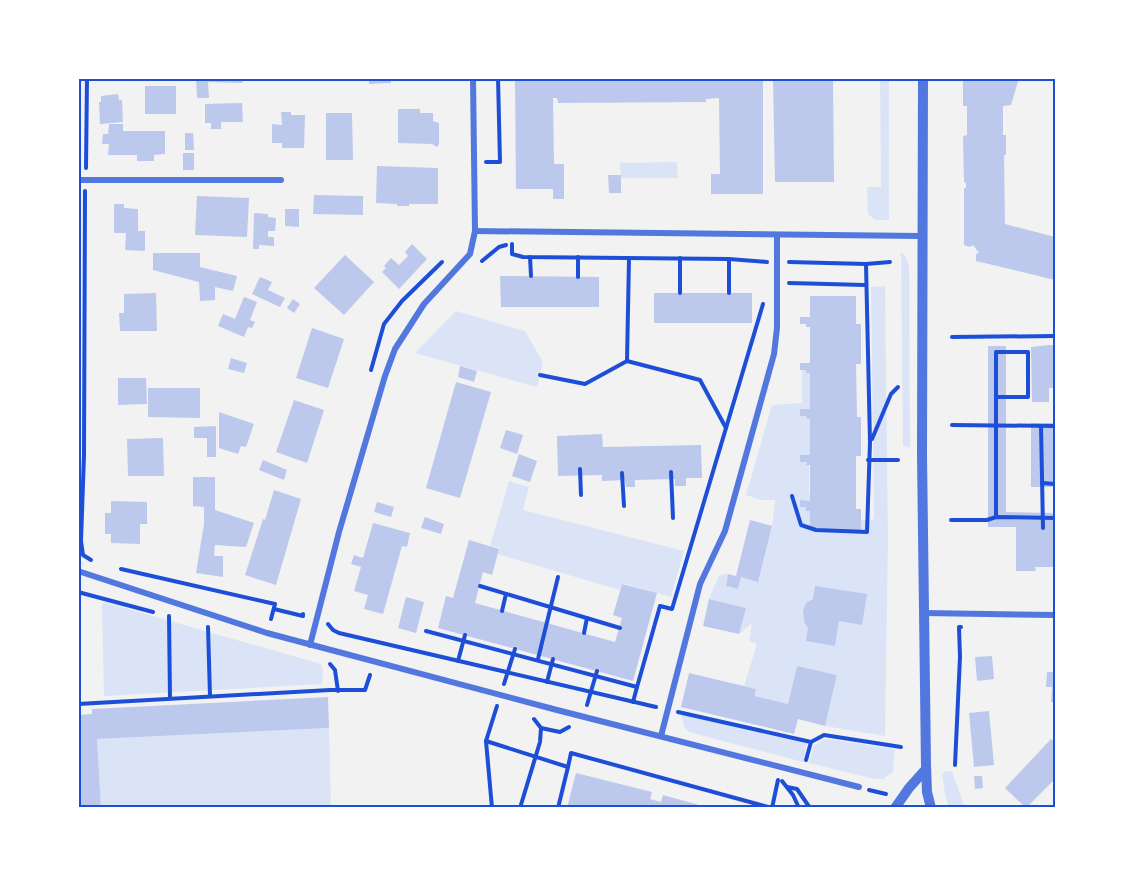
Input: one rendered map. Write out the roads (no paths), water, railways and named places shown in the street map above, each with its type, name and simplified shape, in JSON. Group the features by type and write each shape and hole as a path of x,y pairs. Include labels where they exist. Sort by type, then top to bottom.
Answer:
{"street":[{"path":"310,645 346,510 385,376 395,350 424,304 470,254 474,242 473,78"},
{"path":"923,78 921,237 924,614 926,770 927,792 931,808"},
{"path":"82,180 281,180"},
{"path":"475,231 921,237"},
{"path":"661,736 700,584 725,531 774,354 777,328 777,235"},
{"path":"78,571 310,645 859,787"},
{"path":"924,614 1055,615"},
{"path":"895,808 926,770"}]}
